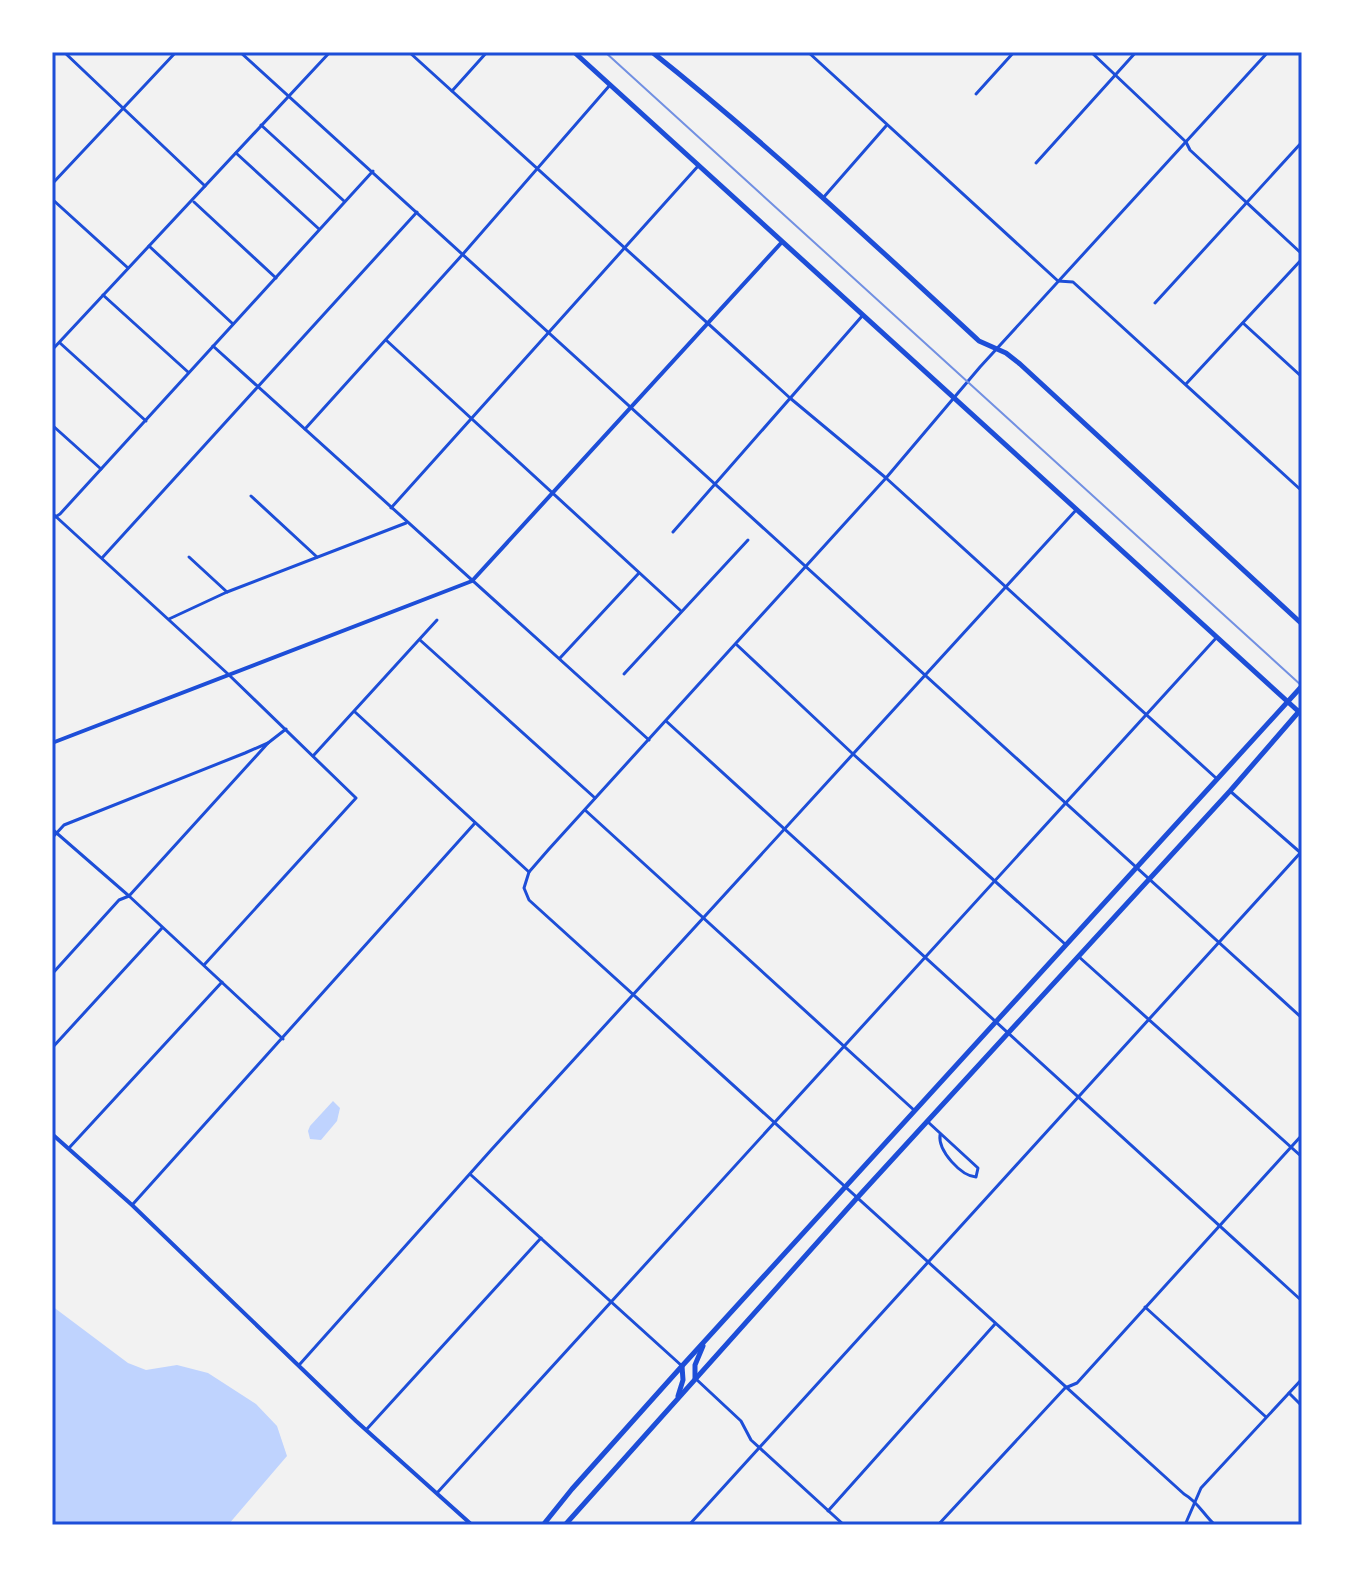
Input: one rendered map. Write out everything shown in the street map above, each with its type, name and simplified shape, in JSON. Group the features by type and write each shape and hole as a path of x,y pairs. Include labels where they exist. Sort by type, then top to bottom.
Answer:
{"main road":[{"path":"565,1525 857,1198 1230,791 1300,709 574,52"},
{"path":"652,52 823,198 979,341 1006,353 1020,364 1302,624"},
{"path":"543,1525 682,1366 1302,686"},
{"path":"696,1379 695,1365 705,1341"},
{"path":"676,1400 683,1380 682,1366"}],"street":[{"path":"64,52 205,186"},
{"path":"52,184 176,52"},
{"path":"240,52 1302,1018"},
{"path":"52,350 330,52"},
{"path":"409,52 790,398 886,478 1216,778"},
{"path":"452,91 487,52"},
{"path":"808,52 1058,281 1073,282 1302,491"},
{"path":"976,94 1014,52"},
{"path":"1091,52 1302,256 1186,384"},
{"path":"1036,163 1136,52"},
{"path":"1215,1525 1201,1513 1196,1501 1184,1494 1065,1388 529,900 524,888 529,872 886,478 1058,281 1268,52"},
{"path":"304,430 610,85"},
{"path":"261,125 345,202"},
{"path":"823,198 886,126"},
{"path":"1155,303 1302,142"},
{"path":"236,153 319,229"},
{"path":"391,508 699,165"},
{"path":"204,965 356,798 228,674 53,516 146,421 373,171"},
{"path":"52,199 128,268"},
{"path":"192,200 276,278"},
{"path":"101,559 417,212"},
{"path":"52,743 472,581 782,241"},
{"path":"149,246 233,324"},
{"path":"103,295 188,372"},
{"path":"673,532 863,315"},
{"path":"1243,323 1302,377"},
{"path":"386,339 681,611"},
{"path":"59,342 146,421"},
{"path":"213,346 649,740"},
{"path":"52,425 101,469"},
{"path":"251,496 317,557"},
{"path":"298,1366 1077,509"},
{"path":"168,619 227,592 406,523"},
{"path":"624,674 748,540"},
{"path":"189,557 227,592"},
{"path":"559,660 639,573"},
{"path":"313,756 437,620"},
{"path":"437,1493 1217,637"},
{"path":"420,640 596,798"},
{"path":"736,644 853,754 1065,944"},
{"path":"355,712 529,872"},
{"path":"666,721 1302,1301"},
{"path":"52,974 119,900 129,896 268,743 286,729"},
{"path":"52,838 54,831 64,825 268,743"},
{"path":"691,1524 1301,853 1230,791"},
{"path":"585,810 915,1111"},
{"path":"132,1205 475,823"},
{"path":"54,831 283,1039"},
{"path":"52,1048 162,928"},
{"path":"1078,956 1302,1157"},
{"path":"69,1148 222,982"},
{"path":"928,1122 978,1168 976,1177 968,1176 943,1152 940,1135"},
{"path":"52,1134 132,1205 366,1430 472,1525"},
{"path":"938,1525 1065,1388 1077,1383 1302,1135"},
{"path":"470,1174 682,1366"},
{"path":"366,1430 541,1238"},
{"path":"1145,1307 1266,1417"},
{"path":"828,1511 995,1324"},
{"path":"696,1379 741,1421 748,1437 844,1525"},
{"path":"1185,1525 1201,1488 1302,1379"},
{"path":"1289,1393 1302,1406"}],"water":[{"path":"333,1101 340,1108 337,1121 321,1140 310,1139 310,1126"},
{"path":"52,1306 128,1363 146,1370 177,1365 208,1373 256,1404 277,1426 287,1456 228,1525 52,1525"}],"railway":[{"path":"605,52 1302,686"}]}
